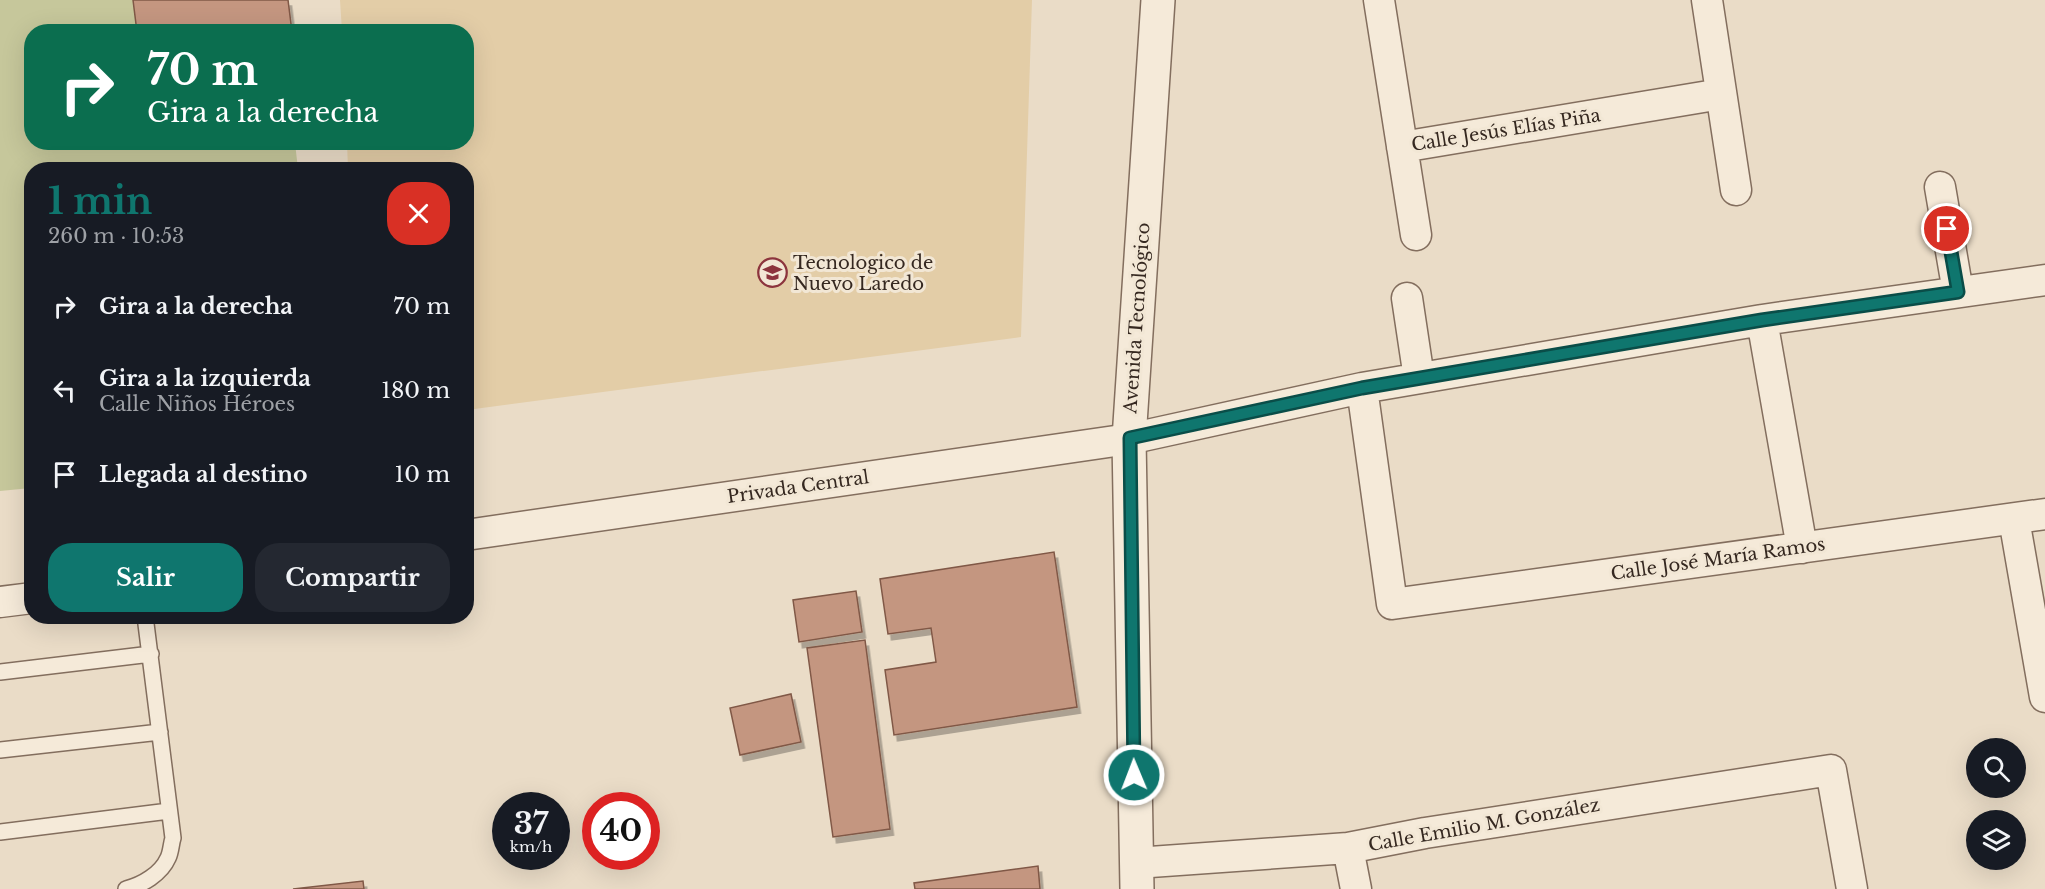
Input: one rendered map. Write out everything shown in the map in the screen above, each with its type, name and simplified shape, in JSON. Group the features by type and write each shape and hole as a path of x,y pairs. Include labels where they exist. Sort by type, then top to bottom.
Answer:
{"street":[{"name":"Avenida Tecnológico","path":"1136,876 1130,438 1158,0"},
{"name":"Calle Jesús Elías Piña","path":"1379,0 1402,147 1721,94"},
{"path":"1707,0 1736,190"},
{"path":"1402,147 1416,235"},
{"path":"1940,187 1958,292"},
{"name":"Privada Central","path":"474,534 1130,438 1419,378 1762,320 2045,280"},
{"path":"1407,298 1419,378"},
{"path":"1762,320 1802,548"},
{"name":"Calle José María Ramos","path":"1362,388 1392,604 2045,514"},
{"path":"2014,519 2045,697"},
{"path":"0,602 24,599"},
{"name":"Calle Emilio M. González","path":"1136,876 1348,848 1425,832 1831,770 1852,889"},
{"path":"1348,848 1356,889"}],"lane":[{"path":"126,889 137,886 158,872 168,858 172,838 146,624"},
{"path":"0,672 151,654"},
{"path":"0,750 160,732"},
{"path":"0,832 170,812"}],"green space":[{"path":"0,0 282,0 284,24 24,24 24,150 296,150 297,162 24,162 24,489 0,491"}],"sand":[{"name":"Tecnologico de Nuevo Laredo","path":"340,0 1032,0 1021,337 474,409 474,162 348,162 347,150 474,150 474,24 342,24"}],"building":[{"path":"133,0 288,0 291,24 136,24"},
{"path":"1054,552 1077,707 894,735 885,670 936,662 931,628 888,634 880,579"},
{"path":"856,591 862,632 799,642 793,600"},
{"path":"865,640 890,829 833,837 807,648"},
{"path":"791,694 801,742 740,755 730,708"},
{"path":"1038,866 1040,889 915,889 914,883"},
{"path":"363,881 364,889 293,889"}],"place":[{"name":"Tecnologico de Nuevo Laredo","path":"772,273"}],"route":[{"path":"1134,775 1130,438 1362,388 1762,320 1958,292 1947,229"}]}
